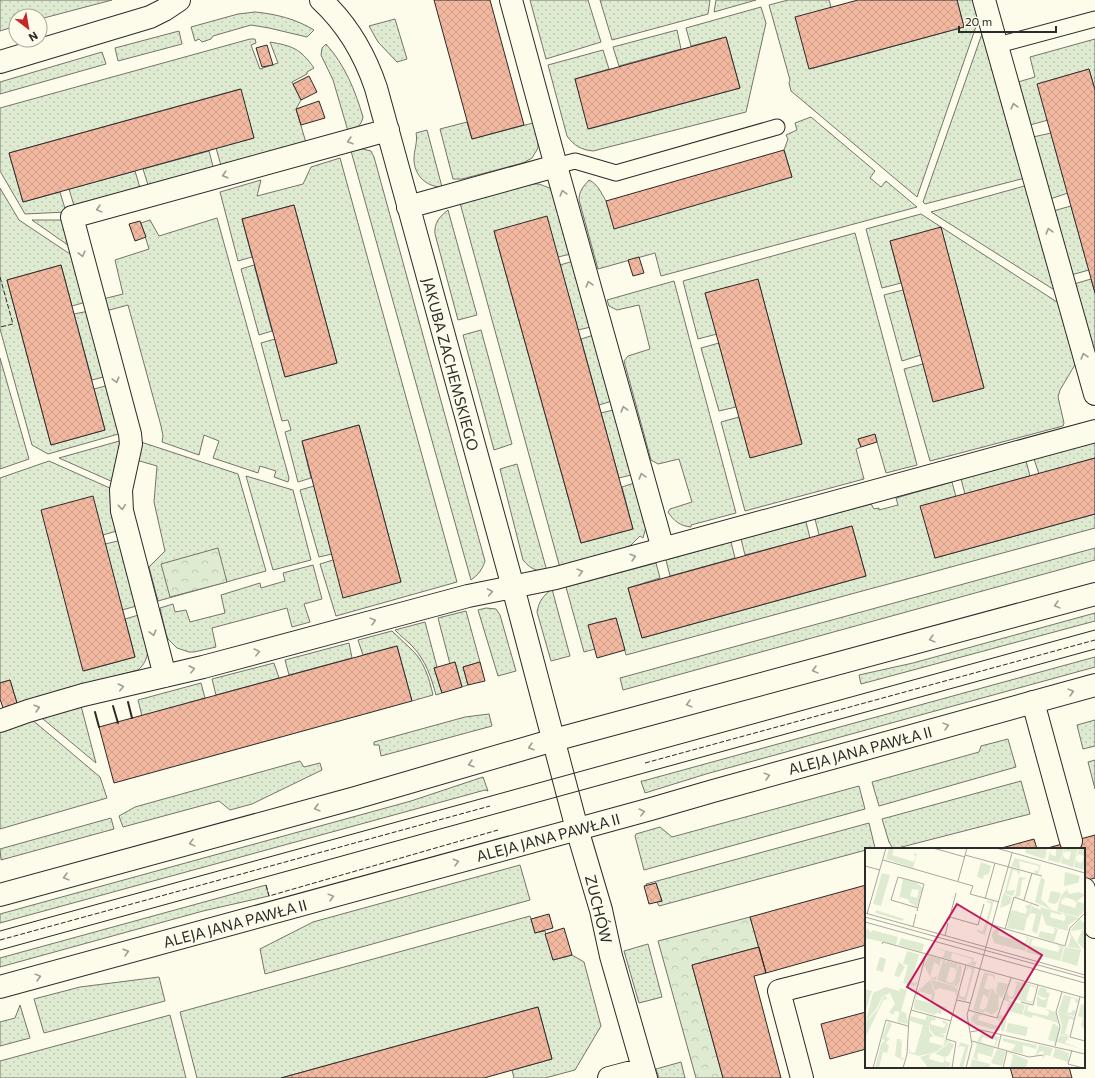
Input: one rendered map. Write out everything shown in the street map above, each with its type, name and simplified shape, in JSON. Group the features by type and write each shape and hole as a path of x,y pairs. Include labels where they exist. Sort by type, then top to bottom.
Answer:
{"street":[{"path":"0,62 150,17 179,0"},
{"name":"JAKUBA ZACHEMSKIEGO","path":"321,0 345,26 373,79 554,740"},
{"path":"511,0 663,549"},
{"path":"984,0 998,45 1021,134 1095,394"},
{"path":"165,676 122,511 121,490 130,444 130,434 72,216 388,130"},
{"path":"408,206 556,166"},
{"path":"0,721 83,695 290,644 468,596 556,578 1095,431"},
{"path":"0,895 355,798 554,740 1095,594"},
{"name":"ALEJA JANA PAWŁA II","path":"0,987 1095,685"},
{"path":"1033,702 1071,841"},
{"name":"ZUCHÓW","path":"554,740 577,829 601,910 611,956 645,1073"},
{"path":"1085,894 1090,916"},
{"path":"802,1078 779,992 865,969"},
{"path":"609,1078 645,1073"}],"lane":[{"path":"998,45 1095,19"},
{"path":"556,166 575,161 616,174 777,127"}],"green space":[{"path":"0,0 112,0 48,17 48,8 8,8 8,28 0,31"},
{"path":"530,0 588,0 601,42 546,59"},
{"path":"600,0 710,0 708,14 612,40"},
{"path":"716,0 756,0 714,12"},
{"path":"788,0 829,0 831,7 810,69 964,27 957,0 976,0 980,15 917,197 791,91 789,83 790,80 769,5"},
{"path":"761,7 766,23 746,112 593,151 578,147 567,136 548,65 603,50 609,69 575,79 589,129 740,88 726,37 691,46 686,28"},
{"path":"255,12 286,18 314,30 307,37 251,25 213,36 211,39 202,42 199,39 195,41 191,27 238,14"},
{"path":"395,19 407,59 397,62 378,42 369,26"},
{"path":"984,28 1025,178 925,204 923,202"},
{"path":"677,30 681,49 619,66 613,47"},
{"path":"179,31 182,44 118,61 115,48"},
{"path":"250,39 255,39 256,43 251,45 260,69 278,63 270,42 295,49 309,61 314,68 307,72 307,74 292,82 301,100 296,109 307,146 222,169 216,148 254,138 240,89 9,153 23,202 60,192 66,212 25,214 0,171 0,108"},
{"path":"1095,39 1095,90 1089,69 1038,84 1048,120 1030,125 1018,82 1035,77 1030,57"},
{"path":"326,44 339,60 349,78 363,117 358,127 348,131 333,80 321,55 322,48"},
{"path":"102,52 106,64 0,94 0,82"},
{"path":"811,117 875,171 870,178 881,187 886,181 917,207 661,276 655,253 598,269 579,200 583,187 589,180 597,186 606,201 792,177 784,150 788,139 786,135 797,130 795,123"},
{"path":"467,122 472,139 533,123 538,140 538,148 532,158 523,163 462,179 453,179 440,129"},
{"path":"427,130 442,187 431,185 426,182 416,170 414,156 417,139 416,133"},
{"path":"1051,133 1068,193 1050,199 1033,137"},
{"path":"363,149 371,151 374,157 485,561 480,572 471,580 351,151"},
{"path":"209,151 214,170 149,188 143,169"},
{"path":"340,158 457,582 336,616 320,564 333,560 401,582 359,425 302,441 311,478 298,482 285,432 291,430 288,420 282,421 261,343 275,339 285,377 337,363 294,205 242,219 252,257 238,261 220,192 261,180 257,196 303,184 311,167"},
{"path":"135,171 141,191 75,209 69,189"},
{"path":"530,184 539,184 552,189 575,253 558,257 494,231 581,543 633,529 622,487 637,482 647,523 643,538 640,536 631,545 623,549 560,568 460,203"},
{"path":"1028,185 1056,291 931,212"},
{"path":"0,188 19,220 73,256 86,302 72,306 61,265 7,280 51,445 105,430 94,389 109,385 122,433 48,454 32,445 0,329"},
{"path":"1071,206 1089,270 1071,275 1053,211"},
{"path":"448,210 477,315 458,320 435,234 435,227 438,220"},
{"path":"921,214 1060,304 1076,363 1060,390 1058,397 1064,423 1063,426 930,461 904,369 923,364 934,401 984,388 941,228 890,241 901,283 882,288 866,229"},
{"path":"217,218 289,478 288,482 274,477 276,471 260,466 258,473 213,458 219,441 204,435 199,455 162,442 163,436 161,426 128,305 106,311 103,299 123,294 115,260 149,249 141,223 150,220 159,236"},
{"path":"32,220 63,220 72,248"},
{"path":"855,233 917,465 886,473 875,435 858,439 861,447 856,449 864,479 745,511 721,422 739,417 750,457 802,443 758,280 705,293 717,334 698,339 683,281"},
{"path":"577,260 595,326 578,330 560,265"},
{"path":"254,265 272,331 259,335 241,269"},
{"path":"1091,279 1095,293 1095,347 1091,348 1074,284"},
{"path":"674,281 736,513 691,525 691,527 684,526 673,518 668,512 670,509 692,502 679,459 658,464 651,460 624,361 628,356 650,349 639,305 617,310 609,306 607,300"},
{"path":"903,290 921,355 902,361 884,295"},
{"path":"89,311 107,376 92,380 74,314"},
{"path":"481,330 512,444 494,450 463,335"},
{"path":"597,334 615,400 599,405 581,339"},
{"path":"719,343 736,407 719,411 701,348"},
{"path":"0,358 29,459 0,469"},
{"path":"617,409 635,474 619,478 601,413"},
{"path":"123,440 113,482 59,458"},
{"path":"138,441 238,474 266,571 158,601 149,567 165,551 154,502 157,466 136,460"},
{"path":"1095,442 1095,458 1039,474 1034,459"},
{"path":"49,461 112,489 120,530 103,535 84,671 135,657 125,619 142,614 148,650 145,662 138,670 17,703 10,680 0,683 0,478"},
{"path":"1026,461 1030,476 965,494 961,479"},
{"path":"517,464 547,571 534,569 523,560 500,469"},
{"path":"246,476 293,490 311,560 273,570"},
{"path":"952,482 956,497 921,506 935,558 1095,514 1095,528 626,655 616,618 589,625 595,649 584,652 566,587 656,563 660,578 628,588 642,638 866,576 852,526 819,535 815,519 871,504 874,509 879,508 879,510 898,505 896,498"},
{"path":"314,486 332,554 319,557 300,490"},
{"path":"806,522 810,538 745,555 741,539"},
{"path":"122,540 140,605 122,610 105,544"},
{"path":"731,542 735,558 670,576 666,560"},
{"path":"218,548 227,582 170,597 161,564"},
{"path":"1095,548 1095,560 623,690 620,678"},
{"path":"313,565 322,599 304,604 310,622 292,627 287,608 212,628 216,647 189,652 177,648 168,639 160,608 173,604 175,612 186,610 190,622 225,613 221,595 260,583 261,588 285,581 283,573"},
{"path":"552,589 570,656 551,661 537,612 542,599"},
{"path":"486,608 496,609 500,615 516,671 498,676 478,610"},
{"path":"466,611 480,662 463,667 468,685 462,687 455,662 450,664 438,618"},
{"path":"1095,613 1095,621 861,684 859,675 913,663"},
{"path":"425,622 437,667 434,668 442,693 436,695 425,664 418,652 395,630"},
{"path":"392,631 419,658 428,676 433,695 412,701 397,646 363,655 358,640"},
{"path":"349,643 352,658 289,675 285,660"},
{"path":"1095,657 1095,667 706,774 645,793 641,781 643,781"},
{"path":"274,663 279,678 216,695 212,679"},
{"path":"201,683 205,698 142,716 138,700"},
{"path":"80,702 96,763 37,714"},
{"path":"489,714 492,726 381,756 379,745 374,745 374,742 465,717"},
{"path":"30,718 100,777 107,798 0,829 0,729"},
{"path":"1095,720 1095,746 1083,749 1077,725"},
{"path":"1008,739 1016,767 879,806 872,782 979,752 981,746"},
{"path":"1095,760 1095,789 1088,762"},
{"path":"300,761 304,767 320,763 322,770 252,804 230,810 219,801 123,827 119,816 135,807"},
{"path":"483,777 488,791 485,790 0,923 0,914 411,801"},
{"path":"1021,781 1030,814 898,848 892,848 889,842 882,819"},
{"path":"859,786 865,809 644,870 635,836 636,834 660,827 672,837"},
{"path":"111,818 114,829 1,860 0,849"},
{"path":"869,823 875,848 865,848 865,850 659,906 657,902 662,901 656,883 647,886 646,884"},
{"path":"520,865 530,900 265,974 260,949 313,922"},
{"path":"266,885 269,896 203,911 0,967 0,958"},
{"path":"530,916 535,933 545,931 553,960 572,955 584,962 601,1026 575,1070 545,1078 514,1078 512,1070 552,1059 538,1007 281,1078 197,1078 180,1012"},
{"path":"750,917 759,947 692,965 723,1078 696,1078 658,941"},
{"path":"648,944 662,997 639,1003 624,951"},
{"path":"159,977 165,1001 44,1033 34,999 80,987"},
{"path":"20,1005 30,1038 0,1046 0,1022 15,1018"},
{"path":"170,1015 186,1078 0,1078 0,1061"},
{"path":"681,1062 685,1078 659,1078 656,1069"}],"building":[{"path":"434,0 490,0 524,125 472,139"},
{"path":"858,0 957,0 964,27 809,69 795,17"},
{"path":"726,37 740,88 588,129 575,79"},
{"path":"267,45 273,65 262,67 256,48"},
{"path":"1089,69 1095,90 1095,293 1037,84"},
{"path":"309,76 317,92 301,100 293,84"},
{"path":"241,89 254,138 23,202 9,153"},
{"path":"319,101 325,118 301,125 296,109"},
{"path":"784,150 792,177 614,229 606,201"},
{"path":"294,205 337,363 285,377 242,219"},
{"path":"547,216 633,529 581,543 494,231"},
{"path":"140,221 146,237 135,241 129,224"},
{"path":"941,227 984,388 933,402 890,241"},
{"path":"639,257 644,273 633,276 628,260"},
{"path":"61,265 105,430 51,445 7,280"},
{"path":"758,279 802,444 750,458 705,293"},
{"path":"359,425 401,582 343,598 302,441"},
{"path":"875,434 877,442 861,447 858,439"},
{"path":"1095,458 1095,514 935,558 920,506"},
{"path":"93,496 135,657 83,671 41,510"},
{"path":"852,526 866,576 642,638 628,588"},
{"path":"616,618 625,650 597,658 588,625"},
{"path":"397,646 412,701 114,783 99,727"},
{"path":"455,662 462,687 442,693 434,668"},
{"path":"480,662 485,681 468,685 463,667"},
{"path":"10,680 17,703 3,708 0,699 0,683"},
{"path":"1095,835 1095,878 1085,881 1085,848 1048,848"},
{"path":"1034,839 1037,848 1002,848"},
{"path":"656,883 662,901 649,904 644,886"},
{"path":"865,885 865,945 766,973 750,917"},
{"path":"549,914 553,928 535,933 531,919"},
{"path":"564,928 572,955 553,960 545,934"},
{"path":"759,947 766,973 754,976 781,1078 723,1078 692,965"},
{"path":"538,1007 552,1059 484,1078 281,1078"},
{"path":"865,1012 865,1049 830,1059 821,1024"},
{"path":"1010,1068 1069,1068 1072,1078 1013,1078"}],"tram line":[{"path":"0,931 1095,630"},
{"path":"0,950 1095,649"}],"fence":[{"path":"0,277 13,324 0,327"},
{"path":"645,763 1095,640"},
{"path":"0,940 490,806"},
{"path":"266,885 269,896 498,830"}],"wall":[{"path":"128,702 132,718"},
{"path":"113,706 118,723"},
{"path":"95,712 99,727"}]}
